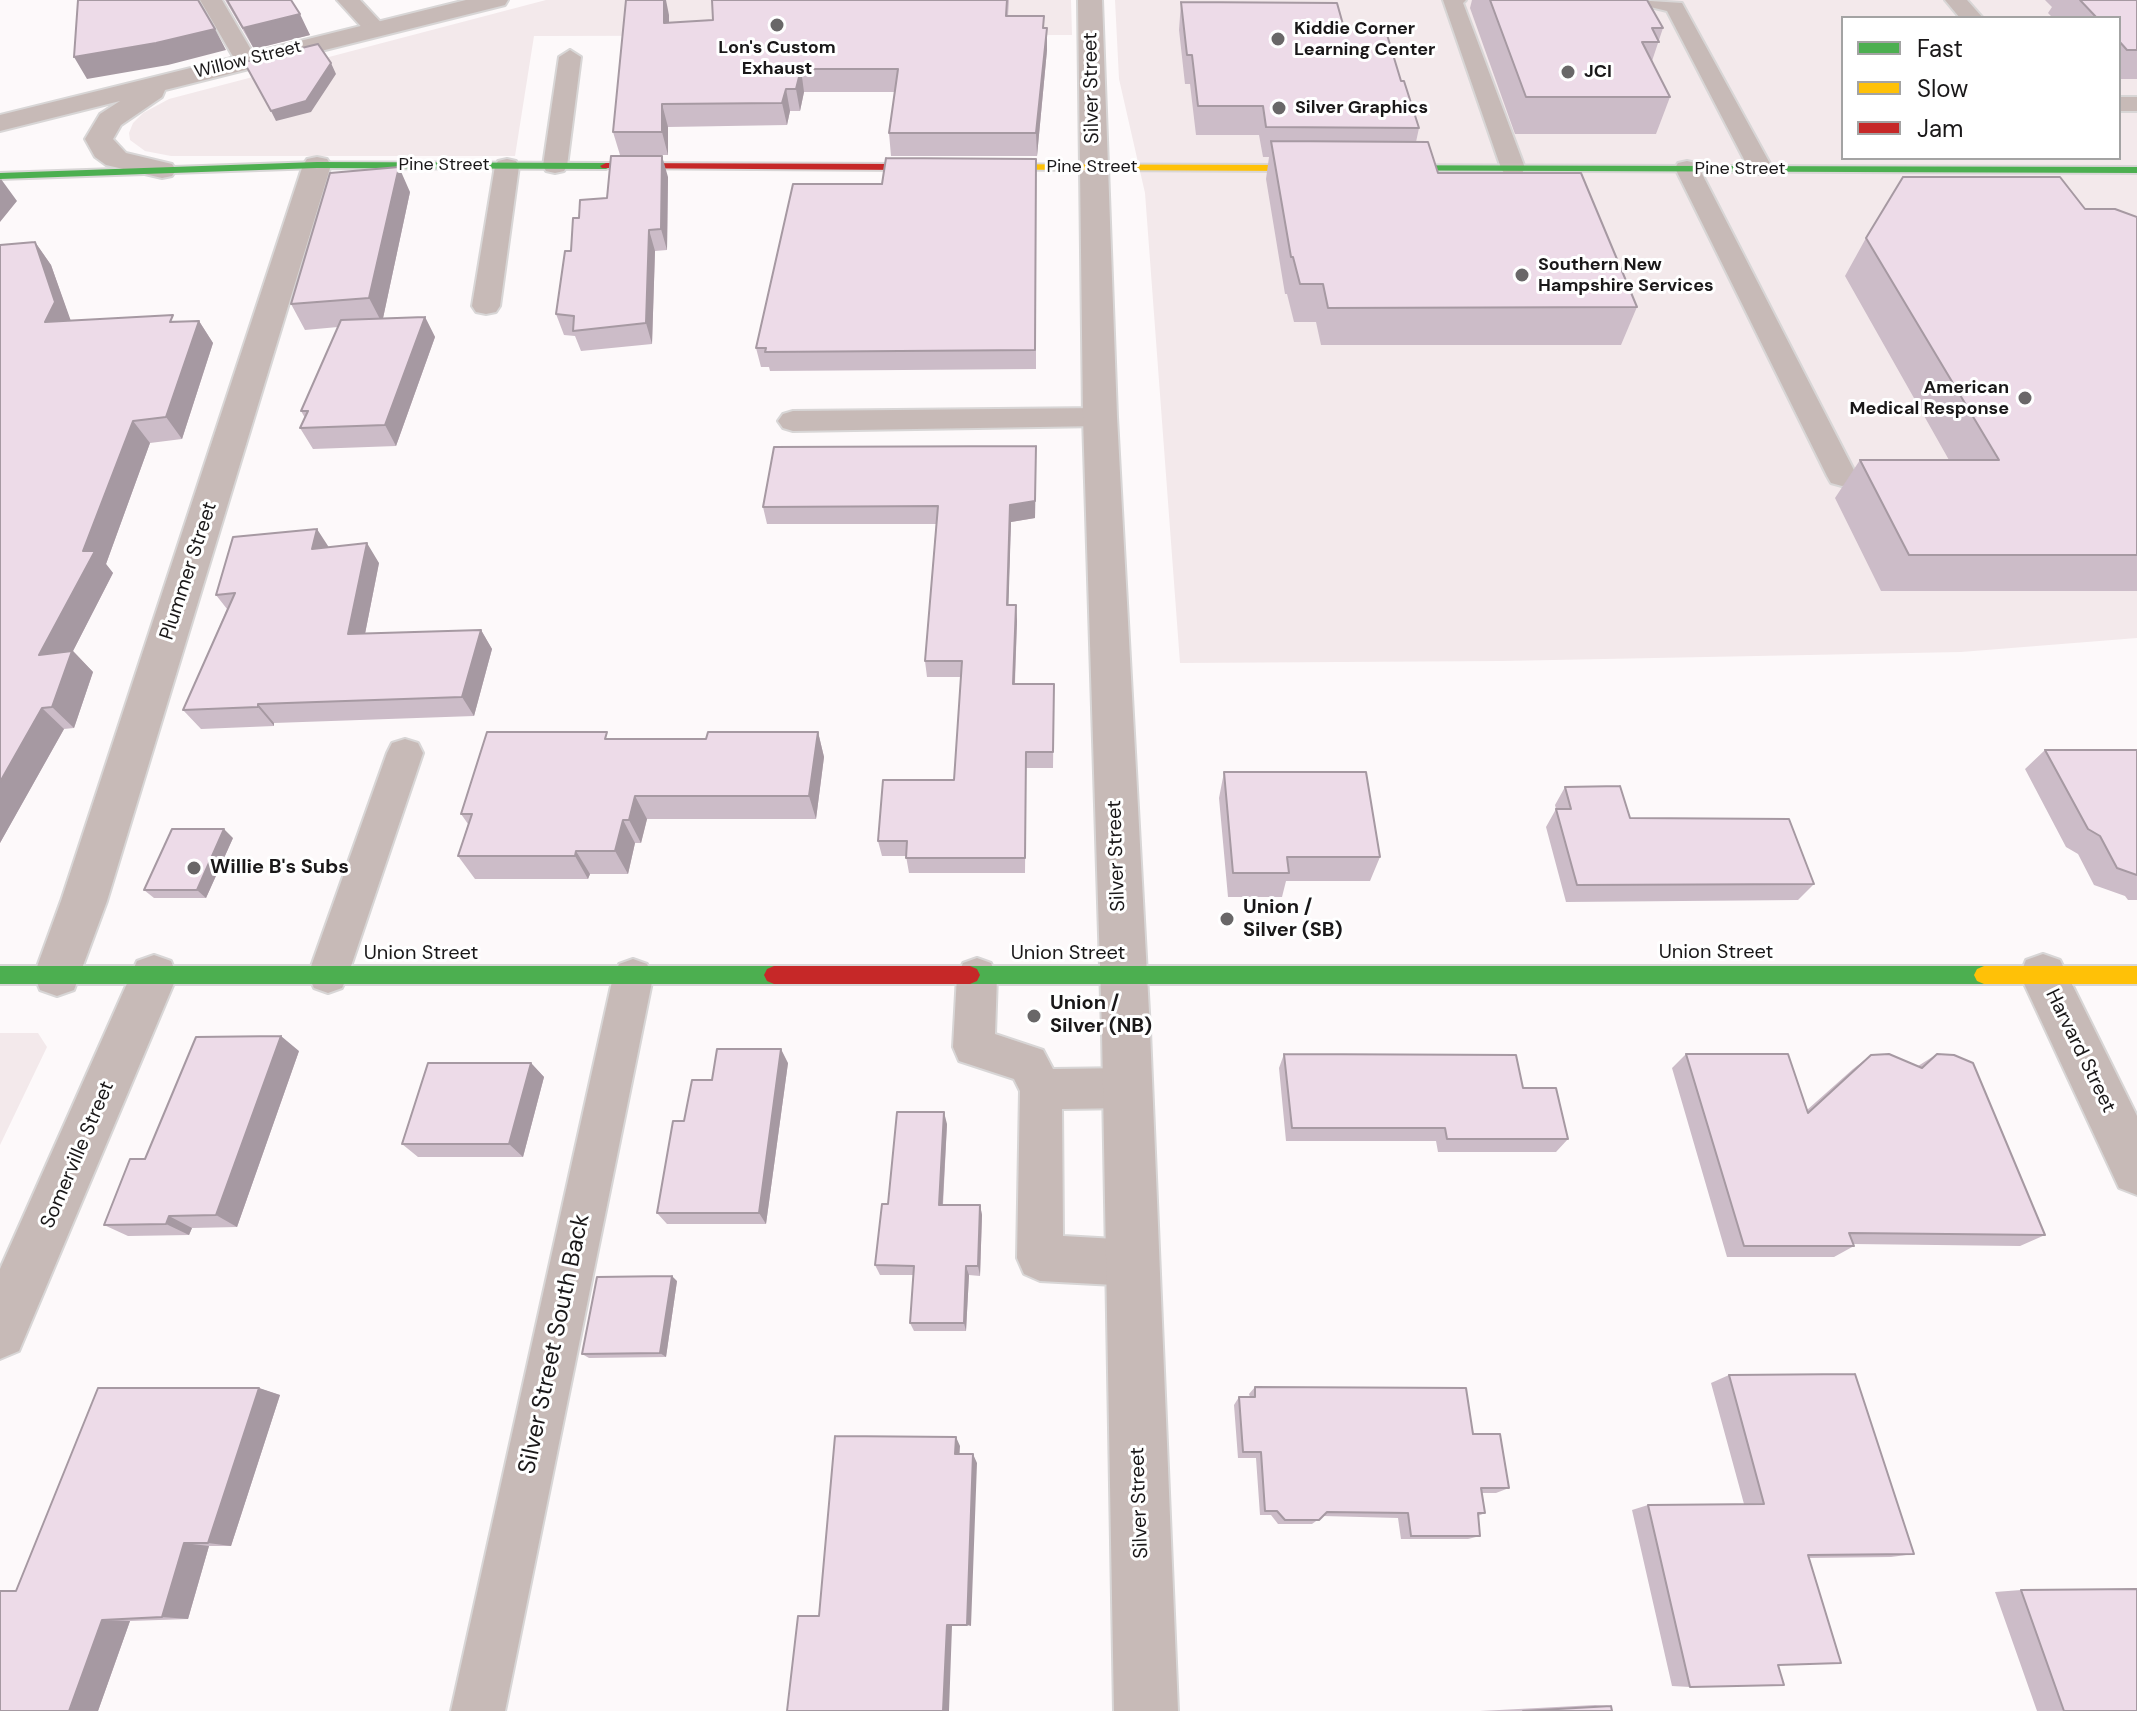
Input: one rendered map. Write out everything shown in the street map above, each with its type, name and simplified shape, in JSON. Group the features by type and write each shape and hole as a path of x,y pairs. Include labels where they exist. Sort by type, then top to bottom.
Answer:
{"street":[{"name":"Willow Street","path":"0,123 496,0"},
{"name":"Silver Street","path":"1090,0 1100,417 1128,1088 1146,1711"},
{"path":"162,170 116,159 105,151 99,139 110,120 124,108 176,78"},
{"name":"Pine Street","path":"0,176 317,165 2136,172"},
{"name":"Plummer Street","path":"57,975 84,901 317,165"},
{"name":"Union Street","path":"0,975 2137,975"},
{"name":"Harvard Street","path":"2043,975 2137,1170"},
{"name":"Somerville Street","path":"0,1332 154,976"}],"lane":[{"path":"211,0 246,60"},
{"path":"348,0 376,29"},
{"path":"1455,0 1452,2 1513,168"},
{"path":"1645,0 1662,1 1675,7 1761,169"},
{"path":"1956,0 1970,16"},
{"path":"555,166 570,57"},
{"path":"486,306 507,166"},
{"path":"1687,168 1842,476"},
{"path":"793,421 1100,417"},
{"path":"328,975 405,753"},
{"path":"977,976 974,1047 1028,1064 1041,1089 1040,1258 1133,1263"},
{"name":"Silver Street South Back","path":"478,1711 633,977"},
{"path":"1041,1089 1128,1088"}],"shaded area":[{"path":"546,0 1071,0 1072,35 534,36 515,156 171,156 145,151 130,140 133,123 143,113 169,99"},
{"path":"1115,0 2137,0 2137,638 1961,652 1502,661 1180,663 1145,193 1119,79"},
{"path":"0,1033 38,1033 47,1047 0,1145"}],"building":[{"path":"78,0 198,0 215,29 74,57"},
{"path":"227,0 291,0 300,14 243,28"},
{"path":"626,0 664,0 664,23 713,20 712,0 1007,0 1006,16 1044,16 1043,28 1047,28 1036,133 889,133 898,69 801,69 796,89 786,89 782,103 662,104 662,132 613,132"},
{"path":"1490,0 1647,0 1663,28 1652,28 1659,42 1642,42 1670,97 1526,97"},
{"path":"2080,0 2137,0 2137,50 2127,50 2121,43 2121,16 2095,16"},
{"path":"1181,2 1337,3 1344,28 1385,28 1419,128 1266,127 1263,106 1198,106 1192,55 1187,55"},
{"path":"318,44 331,63 306,101 271,111 244,62"},
{"path":"1271,141 1428,142 1438,173 1581,173 1637,307 1328,308 1323,284 1300,284 1291,257"},
{"path":"611,156 662,156 661,229 649,230 646,323 573,331 574,316 556,314 565,251 571,251 573,218 579,218 580,200 607,198"},
{"path":"886,158 1036,159 1035,350 765,352 766,348 756,348 793,184 882,184"},
{"path":"399,167 369,298 291,304 330,173"},
{"name":"American Medical Response","path":"1903,177 2060,177 2085,209 2115,209 2137,217 2137,555 1909,555 1860,460 1999,460 1866,238"},
{"path":"35,242 55,302 45,322 173,315 170,322 199,321 166,417 133,421 83,551 95,551 39,655 72,651 52,707 42,708 0,782 0,245"},
{"path":"425,317 385,425 300,428 308,411 301,411 341,320"},
{"path":"1036,446 1035,501 1010,505 1007,605 1016,605 1013,684 1054,684 1053,752 1026,752 1025,858 906,858 907,841 878,841 883,780 954,780 962,661 925,661 938,506 763,507 774,447"},
{"path":"317,529 312,549 367,543 348,634 481,630 462,697 258,704 258,707 183,710 235,593 216,595 233,537"},
{"path":"487,732 607,732 605,739 706,739 708,732 818,732 809,796 635,796 629,820 623,820 615,851 576,851 575,856 458,856 472,814 461,814"},
{"path":"2045,750 2137,750 2137,875 2117,868 2100,836 2088,829"},
{"path":"1224,772 1366,772 1380,857 1287,857 1289,873 1233,873"},
{"path":"1620,786 1630,818 1789,819 1814,884 1577,885 1556,809 1571,809 1565,787"},
{"name":"Willie B's Subs","path":"172,829 224,829 197,890 144,890"},
{"path":"281,1036 216,1215 169,1216 166,1224 104,1225 130,1159 145,1159 196,1037"},
{"path":"717,1049 781,1049 759,1213 657,1213 673,1121 684,1121 692,1080 712,1080"},
{"path":"1284,1054 1516,1055 1523,1088 1556,1088 1568,1139 1447,1139 1445,1128 1292,1128"},
{"path":"1686,1054 1788,1054 1808,1113 1871,1055 1889,1054 1922,1068 1937,1054 1954,1055 1973,1063 2045,1235 1849,1233 1854,1246 1744,1246"},
{"path":"428,1063 531,1063 509,1144 402,1144"},
{"path":"897,1112 944,1112 939,1205 980,1205 978,1266 966,1266 964,1323 910,1323 914,1266 875,1265 882,1204 888,1204"},
{"path":"672,1276 660,1353 582,1354 597,1277"},
{"path":"1855,1374 1914,1554 1808,1555 1841,1663 1778,1665 1784,1685 1690,1687 1648,1505 1764,1504 1729,1375"},
{"path":"1255,1387 1466,1388 1473,1434 1500,1434 1509,1488 1481,1488 1485,1513 1478,1513 1480,1536 1411,1536 1408,1513 1327,1512 1319,1520 1285,1520 1277,1511 1265,1511 1261,1452 1243,1452 1239,1397 1255,1397"},
{"path":"98,1388 259,1388 208,1543 184,1543 162,1617 102,1620 69,1711 0,1711 0,1591 16,1591"},
{"path":"835,1436 956,1437 955,1454 973,1454 967,1625 947,1625 943,1711 787,1711 798,1616 819,1616"},
{"path":"2137,1589 2137,1711 2064,1711 2021,1590"},
{"path":"1611,1706 1612,1711 1523,1711"}],"traffic: fast":[{"path":"0,176 317,165 606,166"},
{"path":"1289,168 2137,170"},
{"path":"0,975 774,975"},
{"path":"970,975 1984,975"}],"traffic: slow":[{"path":"905,167 1289,168"},
{"path":"1984,975 2137,975"}],"traffic: jam":[{"path":"606,166 905,167"},
{"path":"774,975 970,975"}],"place":[{"name":"Lon's Custom Exhaust","path":"777,25"},
{"name":"Kiddie Corner Learning Center","path":"1278,39"},
{"name":"JCI","path":"1568,72"},
{"name":"Silver Graphics","path":"1279,108"},
{"name":"Southern New Hampshire Services","path":"1522,275"},
{"name":"American Medical Response","path":"2025,398"},
{"name":"Willie B's Subs","path":"194,868"},
{"name":"Union / Silver (SB)","path":"1227,919"},
{"name":"Union / Silver (NB)","path":"1034,1016"}]}
